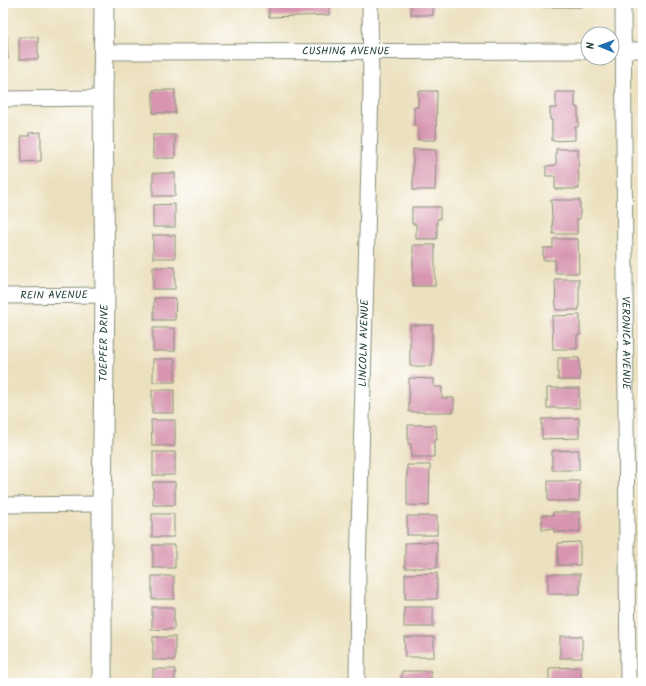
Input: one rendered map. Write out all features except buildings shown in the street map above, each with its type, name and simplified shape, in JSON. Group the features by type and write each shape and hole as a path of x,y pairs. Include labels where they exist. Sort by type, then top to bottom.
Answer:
{"street":[{"name":"TOEPFER DRIVE","path":"102,683 102,504 105,295 103,98 104,3"},
{"name":"LINCOLN AVENUE","path":"357,683 358,569 371,52 370,3"},
{"name":"VERONICA AVENUE","path":"620,26 623,3"},
{"path":"620,50 643,50"},
{"name":"CUSHING AVENUE","path":"104,52 580,51"},
{"name":"VERONICA AVENUE","path":"617,66 628,683"},
{"path":"3,99 103,98"},
{"name":"REIN AVENUE","path":"3,296 105,295"},
{"path":"3,505 102,504"}]}
